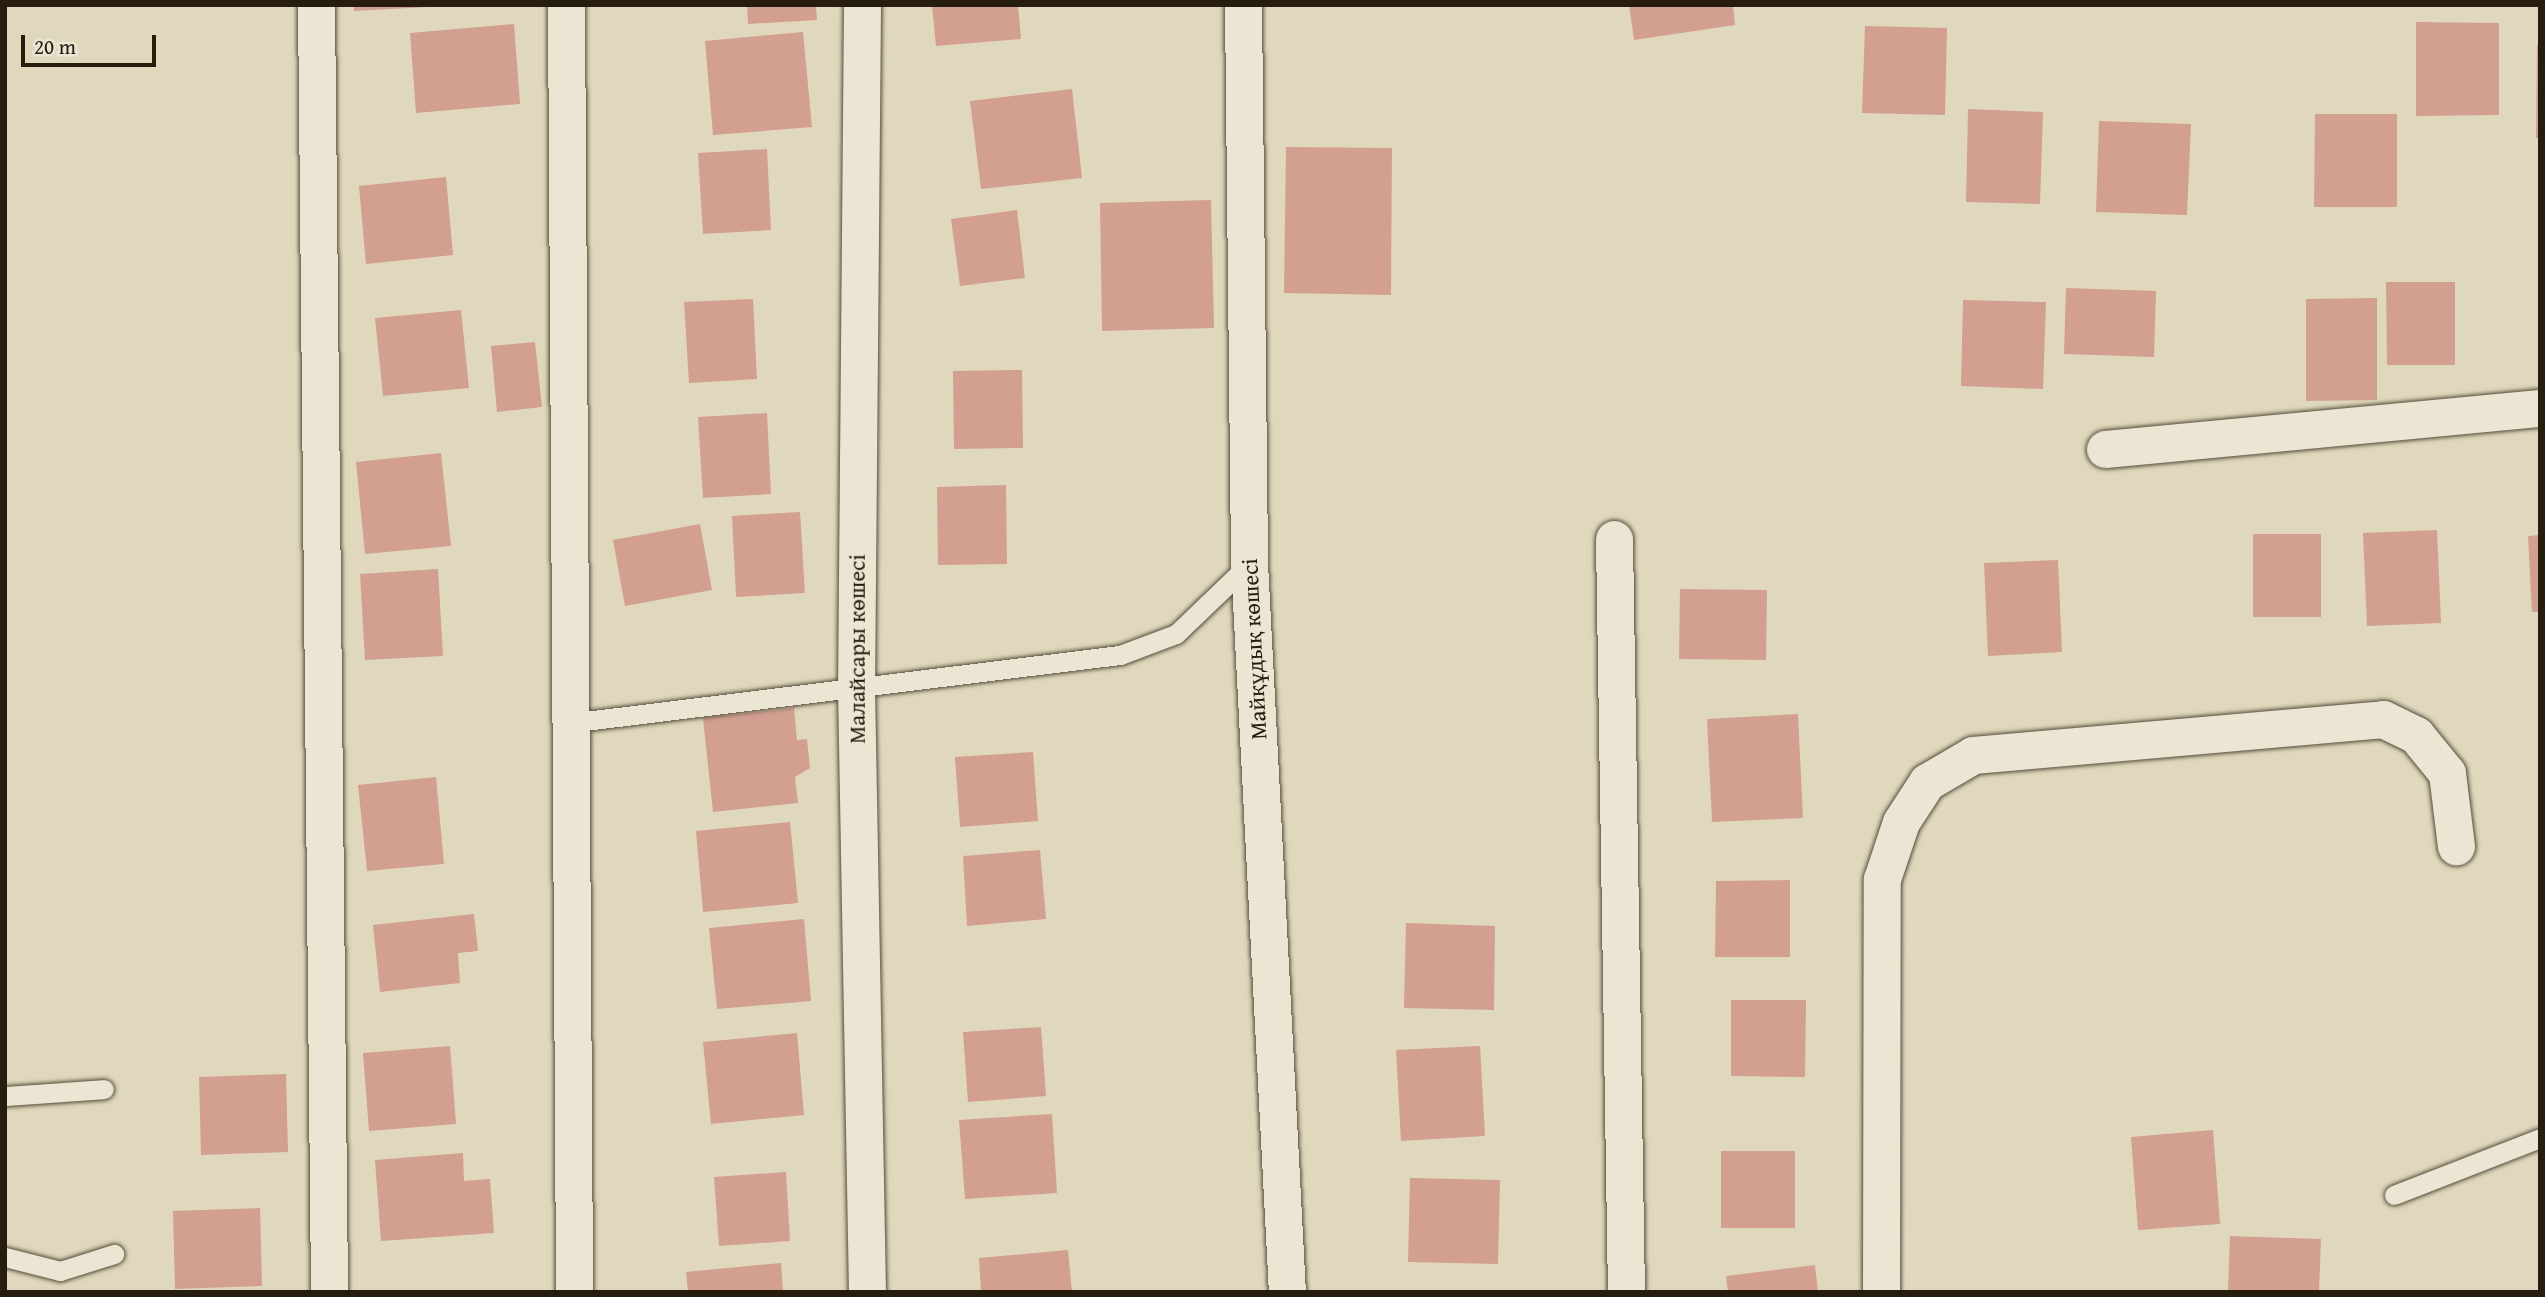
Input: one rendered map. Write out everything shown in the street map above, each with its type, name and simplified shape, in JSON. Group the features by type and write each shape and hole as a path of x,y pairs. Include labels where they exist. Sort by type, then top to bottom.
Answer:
{"street":[{"path":"316,5 329,1292"},
{"path":"566,5 574,1292"},
{"name":"Малайсары көшесі","path":"862,5 856,687 867,1292"},
{"name":"Майқұдық көшесі","path":"1243,5 1250,563 1287,1292"},
{"path":"2105,449 2540,408"},
{"path":"1614,539 1626,1292"},
{"path":"1881,1292 1882,879 1900,822 1927,782 1973,755 2383,719 2416,736 2447,773 2456,846"}],"lane":[{"path":"569,723 1120,655 1176,634 1250,563"},
{"path":"5,1096 104,1089"},
{"path":"2394,1195 2540,1138"},
{"path":"5,1256 60,1271 114,1254"}],"building":[{"path":"354,5 428,5 428,7 354,11"},
{"path":"747,5 816,5 817,20 748,24"},
{"path":"932,5 1018,5 1021,39 936,46"},
{"path":"1629,5 1733,5 1735,25 1634,40"},
{"path":"2416,22 2499,23 2499,115 2416,116"},
{"path":"514,24 520,104 416,113 410,33"},
{"path":"1865,26 1947,28 1945,115 1862,113"},
{"path":"803,32 812,127 713,135 705,41"},
{"path":"2537,45 2540,45 2540,138 2536,138"},
{"path":"1072,89 1082,178 981,189 970,101"},
{"path":"1968,109 2043,112 2040,204 1966,202"},
{"path":"2315,114 2397,114 2397,207 2314,207"},
{"path":"2099,121 2191,124 2187,215 2096,212"},
{"path":"1286,147 1392,148 1391,295 1284,293"},
{"path":"767,149 771,230 703,234 698,153"},
{"path":"446,177 453,255 366,264 359,186"},
{"path":"1211,200 1214,328 1102,331 1100,203"},
{"path":"1017,210 1025,278 960,286 951,219"},
{"path":"2386,282 2455,282 2455,365 2387,365"},
{"path":"2066,288 2156,291 2154,357 2064,354"},
{"path":"2377,298 2377,400 2306,401 2306,299"},
{"path":"753,299 757,379 689,383 684,302"},
{"path":"1963,300 2046,302 2043,389 1961,386"},
{"path":"461,310 469,388 383,396 375,318"},
{"path":"535,342 542,407 497,412 491,346"},
{"path":"1022,370 1023,448 954,449 953,371"},
{"path":"767,413 771,494 703,498 698,417"},
{"path":"441,453 451,546 365,554 356,462"},
{"path":"1006,485 1007,564 938,565 937,487"},
{"path":"800,512 805,593 736,597 732,516"},
{"path":"700,524 712,590 625,606 613,540"},
{"path":"2437,530 2441,623 2367,626 2363,533"},
{"path":"2253,534 2321,534 2321,617 2253,617"},
{"path":"2540,535 2540,612 2532,612 2528,536"},
{"path":"2058,560 2062,652 1988,656 1984,563"},
{"path":"438,569 443,656 365,660 360,574"},
{"path":"1680,589 1767,590 1766,660 1679,659"},
{"path":"794,708 797,740 807,739 810,768 795,777 798,803 713,812 703,718"},
{"path":"1798,714 1803,818 1712,822 1707,719"},
{"path":"1033,752 1038,821 960,827 955,757"},
{"path":"436,777 444,864 367,871 358,785"},
{"path":"790,822 798,903 703,912 696,831"},
{"path":"1040,850 1046,919 967,926 963,856"},
{"path":"1790,880 1790,957 1715,957 1716,881"},
{"path":"474,914 478,951 458,953 460,983 380,992 373,925"},
{"path":"804,919 811,1001 717,1009 709,928"},
{"path":"1406,923 1495,926 1494,1010 1404,1008"},
{"path":"1731,1000 1806,1000 1805,1077 1731,1076"},
{"path":"1041,1027 1046,1096 968,1102 963,1032"},
{"path":"797,1033 804,1115 711,1124 703,1042"},
{"path":"450,1046 456,1124 369,1131 363,1053"},
{"path":"1480,1046 1485,1136 1401,1141 1396,1050"},
{"path":"286,1074 288,1152 201,1155 199,1077"},
{"path":"1052,1114 1057,1193 965,1199 959,1120"},
{"path":"2213,1130 2220,1224 2138,1230 2131,1137"},
{"path":"1721,1151 1795,1151 1795,1228 1721,1228"},
{"path":"463,1153 464,1181 490,1179 494,1233 381,1241 375,1160"},
{"path":"786,1172 790,1241 719,1246 714,1177"},
{"path":"1410,1178 1500,1180 1498,1264 1408,1262"},
{"path":"260,1208 262,1286 175,1289 173,1211"},
{"path":"2230,1236 2321,1239 2319,1292 2228,1292"},
{"path":"1068,1250 1072,1292 981,1292 979,1258"},
{"path":"781,1263 783,1292 688,1292 686,1272"},
{"path":"1815,1265 1818,1292 1728,1292 1726,1276"}]}
